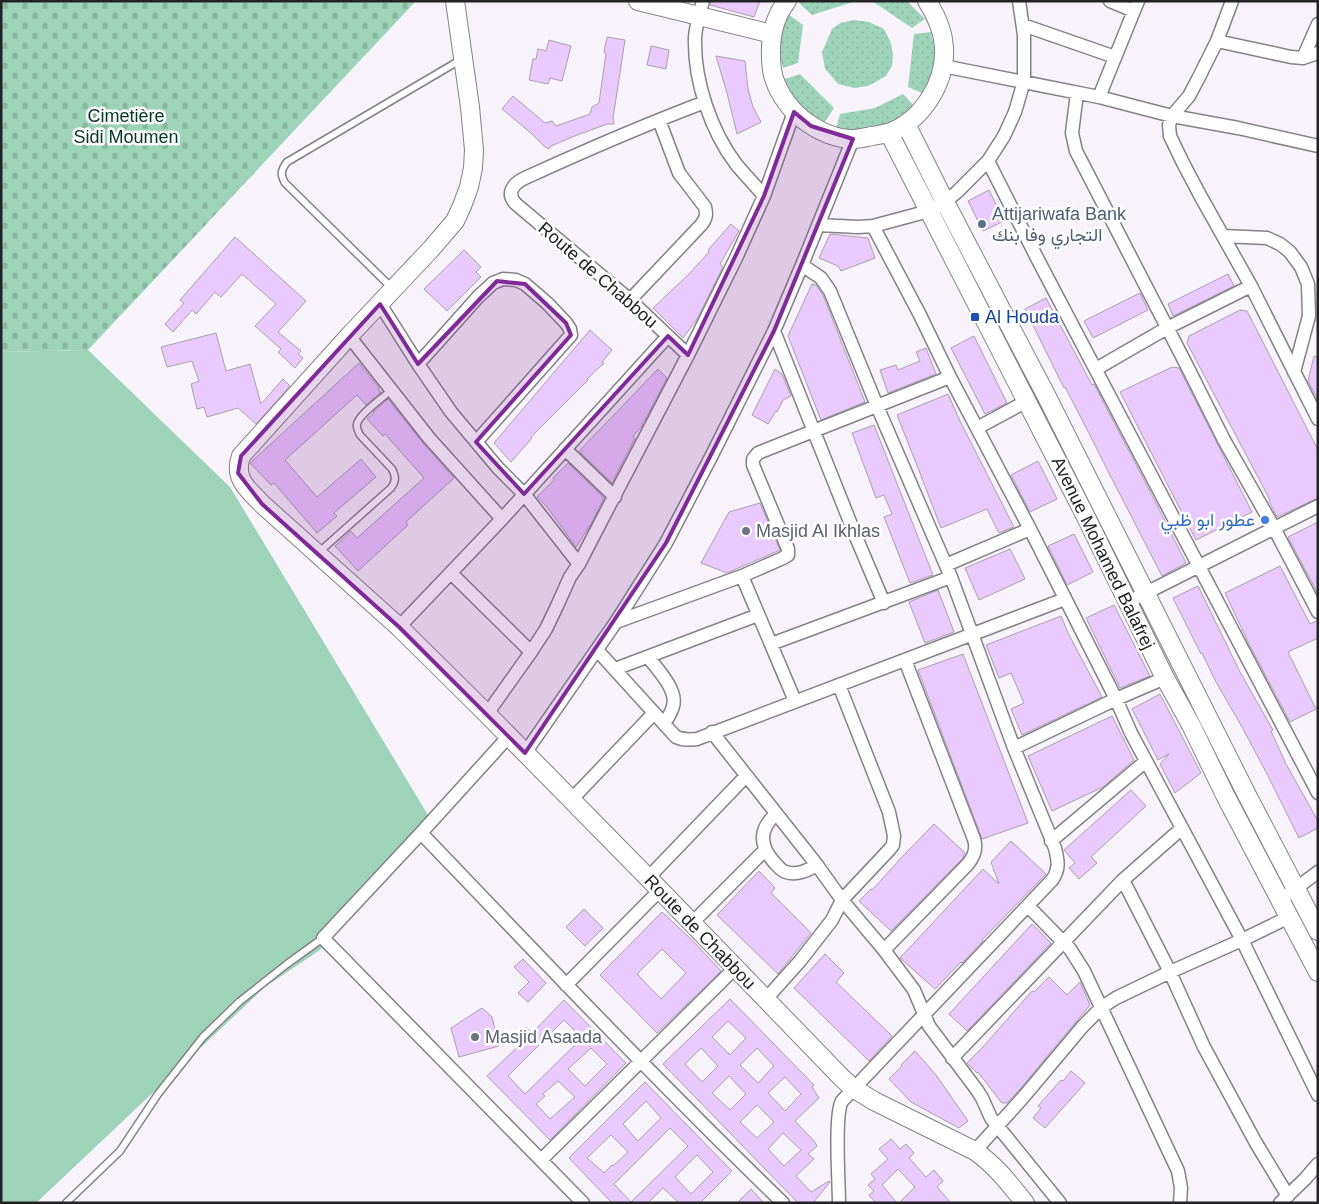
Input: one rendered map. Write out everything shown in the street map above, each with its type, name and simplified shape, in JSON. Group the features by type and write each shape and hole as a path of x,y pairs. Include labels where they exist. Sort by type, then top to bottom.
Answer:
{"street":[{"path":"455,1 470,106 474,150 469,187 455,221 432,249 349,336 429,438 502,519"},
{"path":"638,1 701,9 772,34"},
{"path":"787,1 777,19 772,34 770,55 773,76 781,95 794,112 811,126 831,135 853,139 889,133 906,124 924,108 936,88 943,66 944,48 941,29 927,1"},
{"path":"818,225 873,226 929,211 946,202 988,161 1004,136 1019,102 1024,81 1025,51 1019,1"},
{"path":"1099,97 1136,6 1110,1"},
{"path":"1232,1 1198,79 1189,96 1172,116 1169,125 1170,136 1201,197 1251,286 1318,419"},
{"path":"701,9 694,36 705,102 713,124 730,154 764,196"},
{"path":"1303,58 1318,24"},
{"path":"1023,25 1115,57"},
{"path":"1216,41 1281,56 1303,58 1318,53"},
{"path":"943,66 1024,81 1099,97 1172,116 1238,128 1318,146"},
{"path":"1077,93 1072,133 1076,151 1224,440 1274,528 1318,612"},
{"name":"Route de Chabbou","path":"399,627 502,519 668,336 630,300 512,201 511,193 513,186 517,182 593,147 705,102"},
{"path":"487,714 531,652 553,614 570,577 615,497 688,355 764,196 794,112"},
{"path":"630,300 706,219 705,207 679,173 659,120"},
{"name":"Avenue Mohamed Balafrej","path":"906,124 1047,397 1246,795 1318,931"},
{"name":"Avenue Mohamed Balafrej","path":"889,133 1085,515 1165,678 1318,972"},
{"path":"525,753 616,622 666,543 774,331 853,139"},
{"path":"988,161 1318,793"},
{"path":"873,226 1030,529 1116,699 1131,733 1242,940 1318,1096"},
{"path":"1224,236 1267,238 1280,244 1290,252 1301,267 1308,284 1309,316 1294,372"},
{"path":"802,265 821,278 830,291 877,406 951,577 1014,748 1052,840 1058,862 1058,871 1052,880 853,1088 840,1106 839,1203"},
{"path":"418,364 478,297 497,281 508,279 525,284 566,323 571,335 476,442"},
{"path":"1096,369 1167,328 1251,286"},
{"path":"380,304 446,405 498,468 524,494 578,564"},
{"path":"774,331 884,603"},
{"name":"Route de Chabbou","path":"349,336 241,456 238,465 241,481 262,504 399,627 487,714 766,999 828,1065 853,1088 874,1101 975,1151 989,1160 1004,1175 1025,1203"},
{"path":"668,336 688,355"},
{"path":"616,622 742,576 788,555 753,465 753,459 758,454 950,377"},
{"path":"977,428 1027,401"},
{"path":"565,449 615,497"},
{"path":"1128,602 1318,506"},
{"path":"946,565 1030,529"},
{"path":"452,573 531,652"},
{"path":"742,576 794,701"},
{"path":"771,644 951,577"},
{"path":"597,650 676,737 682,740 697,739 1065,599"},
{"path":"615,669 758,615"},
{"path":"648,657 670,686 675,700 673,708 664,724"},
{"path":"884,950 968,864 976,848 974,838 905,660"},
{"path":"1014,748 1116,699 1165,678"},
{"path":"766,999 800,961 832,920 842,900 893,845 894,836 883,797 839,685"},
{"path":"572,800 654,713"},
{"path":"712,732 914,990 929,1026 982,1098 991,1118 1060,1203"},
{"path":"508,736 323,938 582,1203"},
{"path":"1052,840 1146,761"},
{"path":"566,985 746,776"},
{"path":"776,814 769,820 764,831 763,843 765,850 781,870 787,873 804,872 817,865"},
{"path":"952,1058 1123,880 1181,829"},
{"path":"421,833 566,985 783,1203"},
{"path":"692,923 765,850"},
{"path":"1280,900 1318,872"},
{"path":"1123,880 1170,972 1212,1062 1284,1199 1318,1164"},
{"path":"1028,906 1063,942 1084,971 1178,1171 1181,1188 1180,1203"},
{"path":"975,1151 1083,1026 1102,1007 1116,998 1170,972 1289,917"},
{"path":"541,1160 735,968"}],"lane":[{"path":"394,290 285,183 281,176 282,168 287,162 463,58"},
{"path":"318,554 391,488 395,482 396,475 392,469 360,435 357,429 357,422 361,416 391,390"},
{"path":"66,1203 120,1151 158,1094 203,1037 240,1002 323,938"}],"highlighted area":[{"path":"794,112 811,126 853,139 774,331 666,543 525,753 399,627 262,504 238,473 241,456 380,304 418,364 497,281 525,284 566,323 571,335 476,442 524,494 668,336 688,355 764,196"}],"green space":[{"name":"Cimetière Sidi Moumen","path":"1,1 416,1 88,350 1,352"},
{"path":"802,1 856,1 812,15 799,3"},
{"path":"872,1 907,1 925,19 912,28"},
{"path":"788,14 803,25 798,63 783,68 775,39"},
{"path":"854,20 869,22 884,29 891,43 893,55 892,66 886,76 868,86 854,88 838,84 825,69 822,52 832,29 840,23"},
{"path":"931,32 938,68 924,94 908,87 914,34"},
{"path":"800,74 834,108 824,123 812,118 805,112 798,104 785,79"},
{"path":"903,94 915,107 904,119 859,135 836,129 840,114 875,108"},
{"path":"88,350 230,487 434,825 320,950 265,987 36,1203 1,1203 1,352"}],"building":[{"path":"711,1 760,1 754,17 710,5"},
{"path":"607,37 625,40 613,118 614,124 607,124 572,137 551,146 549,149 502,109 513,96 545,123 552,121 556,126 590,114 592,107 599,103"},
{"path":"549,40 571,46 562,81 550,78 548,84 529,80 533,59 536,59 538,49 546,51"},
{"path":"651,46 669,50 666,69 647,65"},
{"path":"716,56 745,61 748,89 753,107 761,122 737,134 727,93"},
{"path":"989,190 1004,221 983,231 968,201"},
{"path":"731,224 739,231 720,264 723,267 697,319 683,338 653,308 688,275"},
{"path":"830,234 868,238 875,258 841,271 838,266 819,258"},
{"path":"235,237 306,301 278,332 301,351 298,354 303,358 295,368 278,352 281,349 255,326 276,304 242,274 221,297 215,292 196,314 192,310 173,332 165,324 184,303 180,300"},
{"path":"464,250 481,267 476,272 481,277 447,311 424,289"},
{"path":"1228,274 1234,286 1173,316 1168,304"},
{"path":"812,284 816,285 823,295 865,402 821,420 788,336"},
{"path":"1140,293 1148,310 1093,338 1084,321"},
{"path":"1046,298 1092,385 1094,384 1186,563 1162,576 1025,309"},
{"path":"1240,310 1247,311 1318,450 1318,498 1277,517 1270,500 1187,343 1189,336"},
{"path":"590,330 612,350 602,362 604,363 531,437 511,462 494,443"},
{"path":"216,333 226,371 250,364 261,404 283,379 290,386 256,424 238,408 207,417 204,407 197,409 191,384 199,381 192,361 167,367 161,347"},
{"path":"974,336 1007,403 985,414 951,348"},
{"path":"926,348 936,374 888,393 880,370 896,365 898,370 920,361 916,352"},
{"path":"1314,356 1318,357 1318,400 1308,381"},
{"path":"359,363 381,392 366,405 357,395 285,460 317,497 361,459 376,477 334,513 337,516 317,533 274,483 271,485 250,463"},
{"path":"1172,367 1179,368 1252,512 1196,540 1120,392"},
{"path":"658,369 667,378 643,424 633,436 635,438 612,483 579,451"},
{"path":"775,369 782,374 791,396 783,400 768,424 752,415"},
{"path":"948,394 1014,527 999,533 987,509 941,528 897,415"},
{"path":"388,399 454,478 406,522 408,525 358,571 335,546 351,531 357,538 424,478 385,434 383,436 367,419"},
{"path":"874,425 933,575 910,583 884,517 892,514 884,495 876,498 852,433"},
{"path":"1038,461 1057,499 1030,512 1011,475"},
{"path":"568,463 604,498 591,524 576,547 547,507 537,497"},
{"name":"Masjid Al Ikhlas","path":"760,503 780,550 727,573 701,563 729,512"},
{"path":"1318,522 1318,594 1288,537"},
{"path":"1074,534 1093,572 1067,585 1048,546"},
{"path":"1010,549 1025,579 979,600 965,568"},
{"path":"1280,566 1310,624 1318,620 1318,638 1288,652 1316,709 1290,722 1250,646 1225,593"},
{"path":"1198,586 1240,672 1273,730 1271,731 1286,764 1318,821 1318,828 1299,838 1173,598"},
{"path":"938,590 954,632 925,643 909,602"},
{"path":"1114,605 1150,676 1120,688 1086,618"},
{"path":"1061,616 1102,697 1022,735 1011,709 1024,703 1011,673 999,678 986,645"},
{"path":"963,654 1028,823 982,839 918,670"},
{"path":"1160,694 1201,773 1175,793 1160,764 1169,754 1158,760 1132,709"},
{"path":"1112,716 1134,760 1103,787 1052,811 1028,756"},
{"path":"1131,790 1146,806 1091,857 1097,863 1079,879 1069,868 1075,863 1064,850"},
{"path":"934,824 965,853 962,859 891,931 859,901 872,890"},
{"path":"1011,841 1046,874 935,989 900,958 983,869 999,884 991,862"},
{"path":"759,871 775,888 771,893 811,933 778,974 717,915"},
{"path":"584,909 603,928 585,946 566,927"},
{"path":"662,912 721,971 657,1033 600,975","holes":["662,949 686,973 661,999 637,974"]},
{"path":"1032,924 1051,943 967,1031 949,1014"},
{"path":"825,954 844,973 836,982 892,1036 869,1061 794,988"},
{"path":"523,959 546,983 528,1002 518,993 529,982 514,967"},
{"path":"1049,977 1067,995 1080,982 1090,1005 1020,1089 1007,1103 1003,1103 978,1072 967,1063 1032,991 1034,992"},
{"path":"730,999 814,1085 812,1087 819,1098 795,1121 817,1146 808,1154 814,1159 796,1176 811,1192 830,1182 813,1203 798,1203 663,1064","holes":["728,1021 746,1038 730,1055 712,1037","701,1048 718,1066 702,1082 685,1064","757,1048 774,1066 758,1083 740,1065","729,1076 746,1094 730,1110 712,1093","785,1077 801,1094 785,1111 768,1093","757,1105 774,1122 757,1138 740,1122","783,1133 801,1150 784,1166 768,1149"]},
{"path":"564,1000 626,1063 550,1140 487,1076 525,1040 508,1044 526,1027 532,1033","holes":["564,1020 582,1038 525,1094 508,1076","591,1048 607,1064 585,1086 568,1069","558,1081 575,1097 550,1119 536,1104 545,1096 543,1094"]},
{"name":"Masjid Asaada","path":"482,1008 492,1017 499,1046 459,1057 451,1028"},
{"path":"915,1051 936,1075 968,1121 959,1128 911,1102 889,1079"},
{"path":"1071,1071 1085,1083 1045,1128 1033,1118 1041,1108 1038,1106"},
{"path":"645,1082 732,1171 700,1203 679,1203 663,1188 648,1203 612,1203 569,1158","holes":["646,1101 661,1118 638,1141 623,1124","670,1128 688,1146 631,1202 614,1184","611,1135 628,1152 604,1173 587,1158","697,1155 713,1172 691,1194 675,1177"]},
{"path":"891,1139 900,1149 906,1144 914,1153 909,1158 926,1177 934,1170 943,1181 937,1187 951,1203 899,1203 915,1187 898,1169 882,1185 897,1203 876,1203 869,1195 874,1191 868,1185 875,1179 871,1174 888,1159 879,1149"},
{"path":"751,1189 764,1203 737,1203"}],"place":[{"name":"Attijariwafa Bank التجاري وفا بنك","path":"982,224"},
{"name":"Al Houda","path":"975,317"},
{"name":"عطور ابو ظبي","path":"1265,520"},
{"name":"Masjid Al Ikhlas","path":"746,531"},
{"name":"Masjid Asaada","path":"475,1037"}]}
